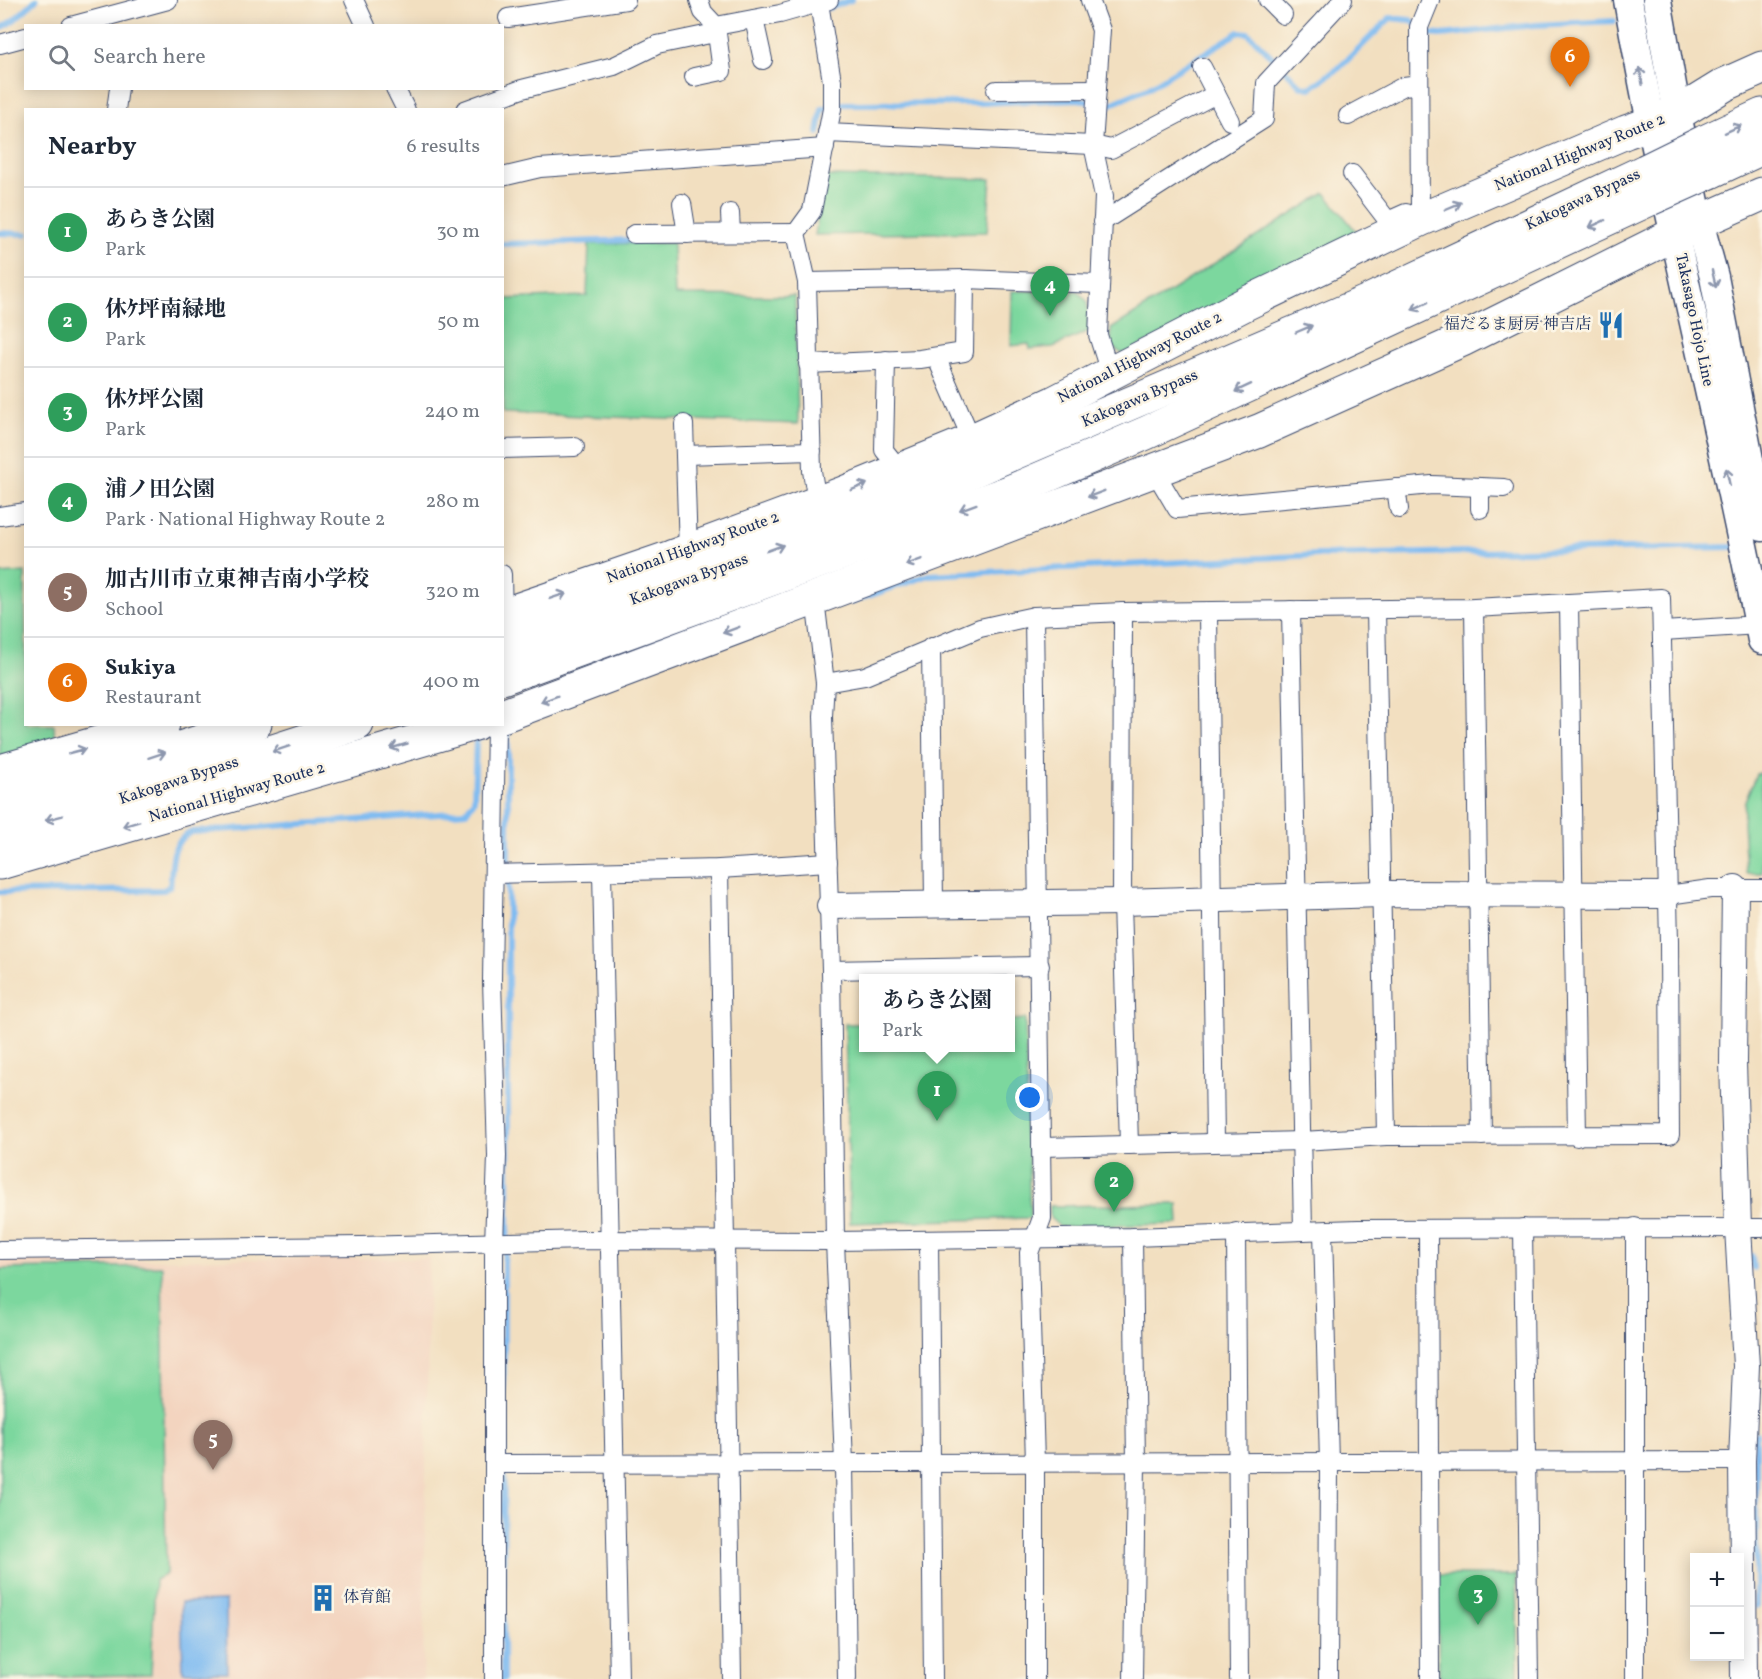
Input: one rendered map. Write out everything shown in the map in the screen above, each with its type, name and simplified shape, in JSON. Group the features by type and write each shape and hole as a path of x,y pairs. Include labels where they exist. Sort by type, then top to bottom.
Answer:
{"highway":[{"name":"National Highway Route 2","path":"504,626 972,440 1110,373 1420,214 1663,119 1724,85 1762,68"},
{"path":"893,505 1082,411 1264,314 1628,150 1663,119 1733,101 1762,87"},
{"name":"Kakogawa Bypass","path":"504,677 1009,492 1146,433 1707,157 1762,115"},
{"name":"Kakogawa Bypass","path":"1707,157 1762,148"},
{"path":"1009,492 1169,453 1529,291 1630,242 1687,229 1722,198 1762,181"},
{"name":"Kakogawa Bypass","path":"504,626 893,505 1364,303 1648,185"},
{"name":"National Highway Route 2","path":"504,724 817,611 1155,471 1259,431 1462,340 1762,194"},
{"path":"0,771 117,732 152,726"},
{"name":"Kakogawa Bypass","path":"0,800 115,769 249,726"},
{"name":"Kakogawa Bypass","path":"0,832 126,799 351,726"},
{"name":"National Highway Route 2","path":"0,863 491,729"}],"main road":[{"name":"Takasago Hojo Line","path":"1628,0 1663,119 1687,229 1714,277 1761,632"},
{"name":"Takasago Hojo Line","path":"1657,0 1663,119"}],"street":[{"path":"86,24 117,20 168,0"},
{"path":"354,0 365,24"},
{"path":"508,18 626,0"},
{"path":"694,78 722,71 716,26 703,12 699,0"},
{"path":"1090,0 1101,30 1093,145 1104,196 1098,335 1110,373"},
{"path":"1102,222 1264,119 1266,83 1343,0"},
{"path":"1352,174 1388,221 1420,214 1419,27 1430,0"},
{"path":"471,108 529,87 614,66 657,45 710,34 716,26 754,19 779,7 824,2 832,81 832,106 812,212 796,233 807,282 808,364 817,502"},
{"path":"754,19 763,60"},
{"path":"0,44 24,38"},
{"path":"1202,67 1230,121"},
{"path":"1348,116 1404,86 1419,84"},
{"path":"996,90 1097,89"},
{"path":"116,108 119,90"},
{"path":"396,90 405,108"},
{"path":"504,177 540,168 826,141 1093,145 1111,149 1216,94"},
{"path":"682,203 687,234"},
{"path":"730,213 731,233"},
{"path":"634,234 796,233"},
{"path":"807,282 965,279 1099,284"},
{"path":"808,364 920,359 964,352 965,279"},
{"path":"886,360 884,450 900,470"},
{"path":"940,366 972,440"},
{"path":"684,424 688,551"},
{"path":"504,449 575,447"},
{"path":"685,455 812,451"},
{"path":"1155,471 1177,509 1432,485 1504,488"},
{"path":"1480,487 1480,509"},
{"path":"1396,488 1399,509"},
{"path":"0,516 24,512"},
{"path":"825,683 865,676 980,628 1034,616 1123,612 1208,613 1474,608 1661,598 1671,1135 1386,1136 1302,1141 1215,1141 1041,1148"},
{"path":"1569,603 1577,1137"},
{"path":"1474,608 1482,1136"},
{"path":"1376,609 1386,1136"},
{"path":"1291,610 1303,1231"},
{"path":"817,611 825,683 823,716 830,906 835,1241 844,1463 847,1679"},
{"path":"1123,612 1122,902 1129,1145"},
{"path":"1208,613 1215,1141"},
{"path":"1034,616 1042,1218 1029,1253 1035,1463 1035,1679"},
{"path":"1663,631 1761,632"},
{"path":"931,647 934,903"},
{"path":"491,729 494,874 492,980 497,1156 494,1244 494,1679"},
{"path":"494,874 718,869 828,862"},
{"path":"718,869 732,1679"},
{"path":"602,872 619,1679"},
{"path":"1735,888 1733,1062 1750,1228 1742,1461 1751,1610 1744,1679"},
{"path":"830,906 1122,902 1297,895 1478,893 1668,895 1735,888 1762,889"},
{"path":"831,969 1040,966"},
{"path":"1635,1227 1635,1679"},
{"path":"1523,1228 1529,1679"},
{"path":"0,1250 494,1244 609,1240 1035,1239 1428,1229 1750,1228"},
{"path":"1428,1229 1430,1679"},
{"path":"1323,1231 1329,1463 1328,1679"},
{"path":"1236,1233 1239,1679"},
{"path":"1133,1237 1136,1463 1133,1679"},
{"path":"929,1240 933,1679"},
{"path":"494,1464 614,1466 844,1463 1742,1461"}],"shaded area":[{"path":"429,1258 423,1679 0,1679 0,1261"},
{"path":"1762,1617 1762,1679 1758,1679 1758,1622"}],"green space":[{"path":"825,176 991,179 987,232 815,235"},
{"path":"1325,193 1364,241 1123,354 1111,347 1111,329"},
{"path":"673,243 675,295 795,296 798,424 504,413 504,299 587,296 589,244"},
{"path":"1012,291 1077,291 1087,301 1089,331 1053,347 1030,349 1029,344 1011,346"},
{"path":"24,572 24,726 54,726 55,742 0,757 0,574"},
{"path":"1761,773 1762,873 1746,873 1743,822 1745,801 1756,774"},
{"path":"1025,1019 1030,1218 850,1223 845,1024 859,1024 859,1052 1015,1052 1015,1020"},
{"path":"1178,1204 1179,1224 1060,1227 1050,1218 1050,1206"},
{"path":"162,1266 166,1574 155,1580 151,1674 0,1679 0,1269"},
{"path":"1437,1575 1516,1575 1518,1675 1513,1679 1444,1679 1439,1675"}],"water":[{"path":"226,1601 227,1672 183,1672 181,1602"}],"waterway":[{"path":"0,29 36,0"},
{"path":"829,8 851,0"},
{"path":"818,133 822,109 841,104 977,103 1079,99 1104,107 1148,88 1239,32 1248,33 1301,86 1310,88 1339,68 1390,18 1411,20 1428,34 1441,35 1535,25 1614,21"},
{"path":"0,233 24,234"},
{"path":"504,244 637,240"},
{"path":"851,602 929,575 1318,555 1735,547"},
{"path":"503,1679 504,1263 508,1226 508,728"},
{"path":"0,892 164,890 170,886 172,862 179,841 192,832 466,812 474,800 476,739 481,738"},
{"path":"1752,1256 1753,1268"},
{"path":"1756,1434 1756,1606"}],"place":[{"name":"Sukiya","path":"1570,87"},
{"name":"浦ノ田公園","path":"1050,316"},
{"name":"福だるま厨房 神吉店","path":"1611,325"},
{"name":"あらき公園","path":"937,1121"},
{"name":"休ｹ坪南緑地","path":"1114,1212"},
{"name":"加古川市立東神吉南小学校","path":"213,1470"},
{"name":"体育館","path":"323,1598"},
{"name":"休ｹ坪公園","path":"1478,1625"}]}
